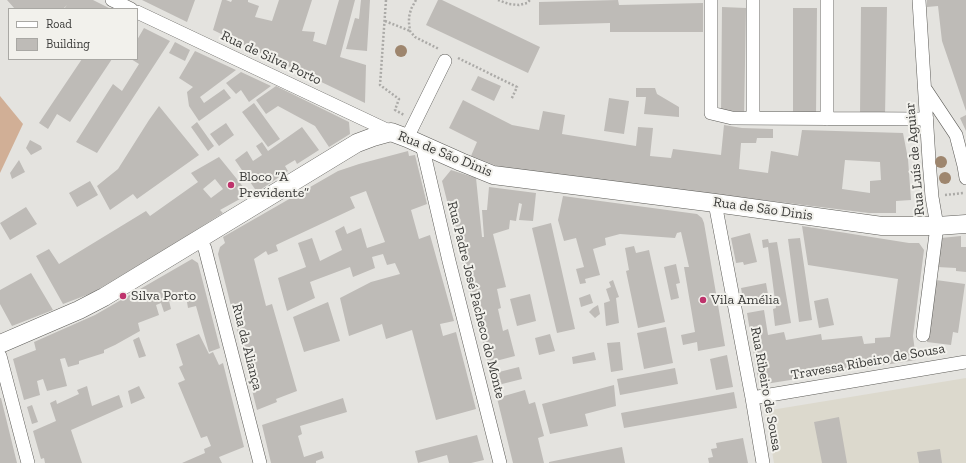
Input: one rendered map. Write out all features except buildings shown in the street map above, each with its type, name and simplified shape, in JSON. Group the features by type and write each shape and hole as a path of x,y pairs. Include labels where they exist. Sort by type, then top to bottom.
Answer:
{"street":[{"path":"112,0 129,8"},
{"path":"711,0 711,113 732,118 927,119"},
{"path":"754,0 754,118"},
{"path":"827,0 828,119"},
{"name":"Rua Luís de Aguiar","path":"919,0 929,160 932,197 937,226 922,335"},
{"name":"Rua de Silva Porto","path":"138,12 407,138"},
{"path":"407,138 446,57"},
{"name":"Rua Luís de Aguiar","path":"925,88 956,135 966,178"},
{"name":"Rua de São Dinis","path":"0,344 79,310 104,297 357,143 373,137 407,138 493,175 882,226 937,226 966,224"},
{"name":"Rua Padre José Pacheco do Monte","path":"407,138 448,254 500,463"},
{"name":"Rua Ribeiro de Sousa","path":"715,203 763,463"},
{"name":"Rua da Aliança","path":"200,239 205,249 260,463"},
{"path":"0,356 28,463"},
{"name":"Travessa Ribeiro de Sousa","path":"752,398 966,362"}],"path":[{"path":"386,0 380,85 399,99 395,110 416,121"},
{"path":"410,31 409,17 411,8 416,0"},
{"path":"498,0 509,4 519,5 530,0"},
{"path":"385,21 410,31 419,40 446,57 517,87 511,100"},
{"path":"932,197 966,192"}],"shaded area":[{"path":"0,96 23,124 0,173"},
{"path":"966,378 966,463 774,463 765,411"}],"place":[{"name":"Bloco “A Previdente”","path":"231,185"},
{"name":"Silva Porto","path":"123,296"},
{"name":"Vila Amélia","path":"703,300"}]}
